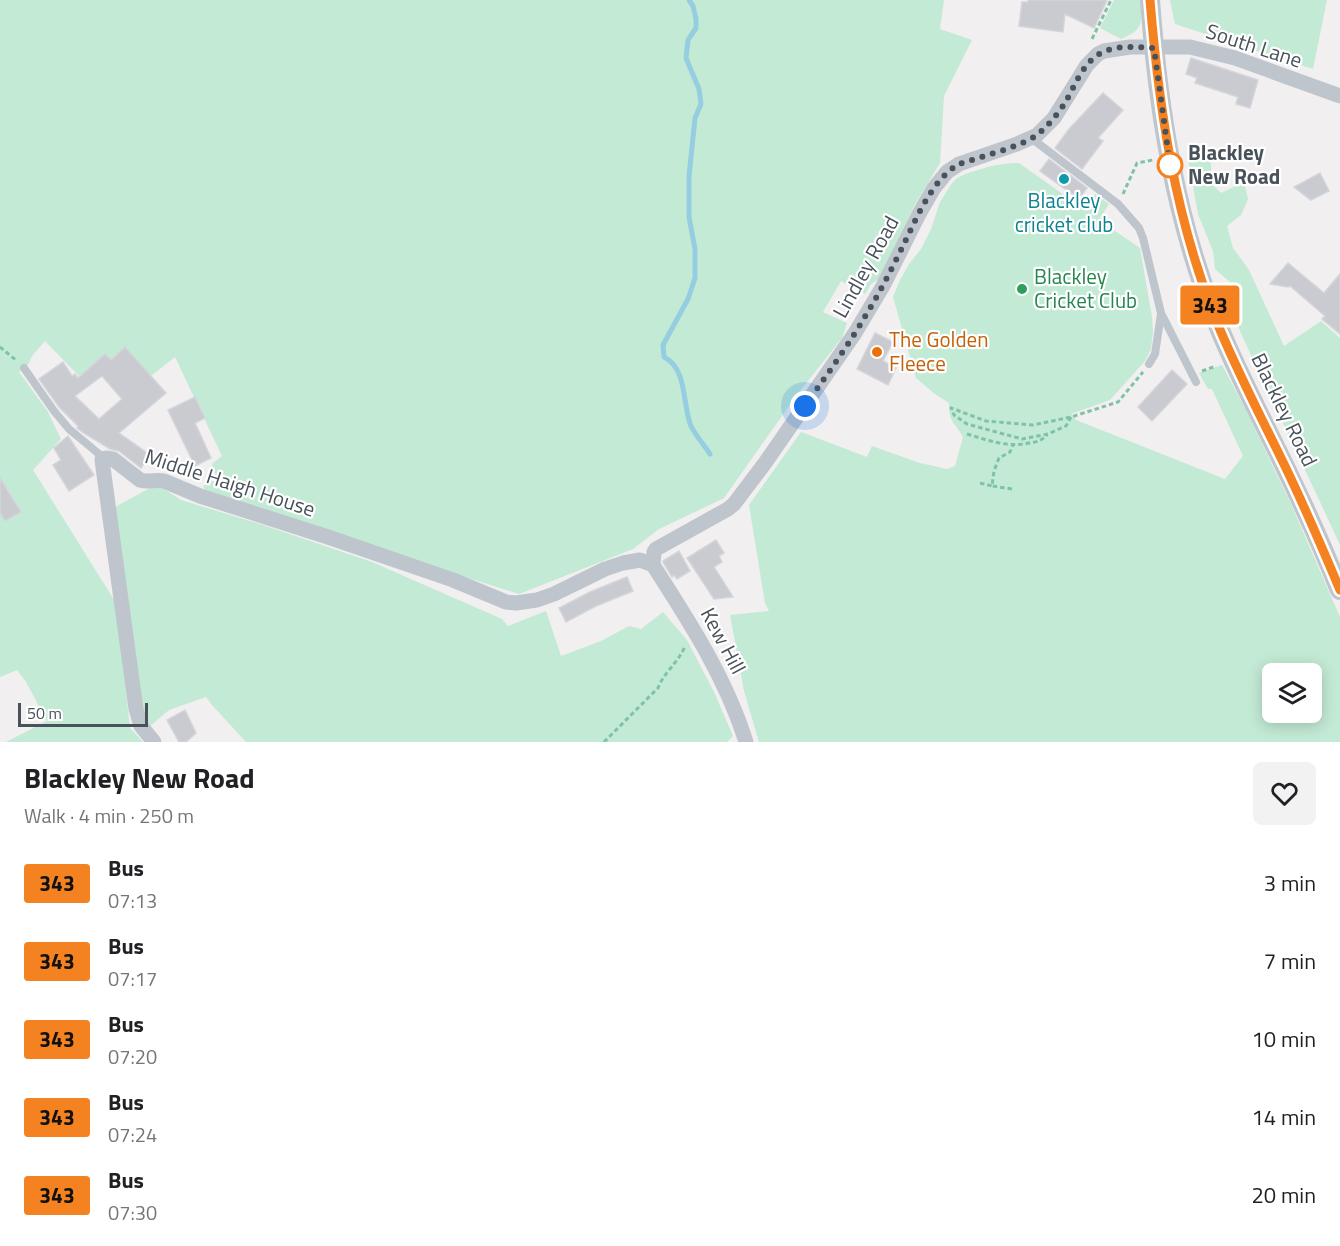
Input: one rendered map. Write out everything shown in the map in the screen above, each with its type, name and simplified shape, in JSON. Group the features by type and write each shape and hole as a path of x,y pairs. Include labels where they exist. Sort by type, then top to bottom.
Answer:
{"street":[{"name":"Blackley Road","path":"1150,0 1154,48 1170,165 1184,225 1199,273 1227,347 1294,485 1340,590"},
{"name":"South Lane","path":"1154,48 1190,47 1213,52 1340,96"},
{"name":"Lindley Road","path":"653,565 656,549 728,509 759,471 861,324 919,214 934,188 947,172 959,164 1031,138 1049,124 1087,65 1098,54 1110,49 1154,48"},
{"name":"Middle Haigh House","path":"105,459 113,459 145,482 164,481 200,496 432,573 506,602 537,600 623,563 640,560 653,565"},
{"path":"105,459 102,460 136,709 144,731 154,742"},
{"name":"Kew Hill","path":"653,565 696,632 728,696 746,742"}],"lane":[{"path":"1031,138 1118,204 1139,228 1161,313 1196,382"},
{"path":"1149,364 1155,354 1161,313"},
{"path":"24,368 69,429 105,459"}],"path":[{"path":"1087,65 1083,61 1111,0"},
{"path":"1118,204 1137,163 1152,160"},
{"path":"0,347 24,368"},
{"path":"1071,417 1066,426 1048,434 1022,439 967,424 954,415 951,408 986,421 1033,425 1071,417 1118,402 1149,364"},
{"path":"1199,372 1218,365"},
{"path":"967,434 997,443 1018,446 1042,440 1048,434"},
{"path":"992,486 999,458 1010,452 1013,445"},
{"path":"980,483 1012,489"},
{"path":"604,742 658,688 660,682 682,655 687,640 696,632"}],"green space":[{"path":"0,0 944,0 940,29 972,40 944,96 940,163 914,206 879,279 871,284 865,294 841,281 823,312 847,323 842,338 796,396 724,498 659,529 633,549 519,594 208,495 203,486 217,479 212,464 222,456 175,357 151,376 125,348 111,360 105,354 79,376 45,341 32,356 28,365 19,372 48,412 61,439 33,470 116,603 130,728 143,742 6,742 47,721 17,670 0,677 0,512 6,521 21,512 7,488 0,492"},
{"path":"1114,0 1141,0 1142,14 1138,29 1121,39 1100,28"},
{"path":"1170,0 1327,0 1313,69 1175,24"},
{"path":"1205,157 1211,163 1211,183 1221,193 1244,182 1248,199 1241,215 1227,226 1233,248 1249,270 1284,346 1321,321 1340,338 1340,545 1222,291 1221,282 1231,290 1230,282 1215,269 1213,251 1198,214 1188,159"},
{"path":"1019,163 1085,210 1095,194 1109,204 1099,220 1140,248 1152,317 1151,349 1145,361 1110,400 1071,414 1076,420 1225,479 1243,456 1212,389 1208,389 1199,373 1222,365 1291,504 1340,617 1340,742 759,742 744,691 730,615 769,611 765,603 749,505 801,432 867,457 872,446 920,463 947,469 955,466 963,437 951,418 949,403 916,378 893,297 900,280 921,249 931,229 940,202 952,183 968,173 991,166"},
{"path":"161,487 181,500 372,562 502,619 508,626 546,611 561,656 601,641 629,626 641,629 663,612 687,640 714,692 733,736 727,742 246,742 206,697 169,710 150,726 144,715 115,507 150,488"}],"building":[{"path":"1028,0 1107,0 1094,28 1065,14 1063,32 1019,26 1022,2 1028,2"},
{"path":"1191,58 1258,80 1250,108 1236,104 1238,97 1195,83 1197,78 1186,74"},
{"path":"1103,93 1123,110 1098,138 1103,141 1082,169 1055,148 1069,129"},
{"name":"Blackley cricket club","path":"1049,159 1087,188 1079,199 1040,171"},
{"path":"1320,173 1329,191 1311,200 1294,187"},
{"path":"1288,263 1324,293 1340,274 1340,334 1322,319 1325,316 1290,286 1270,284"},
{"name":"The Golden Fleece","path":"875,333 893,342 883,361 896,368 888,385 857,369"},
{"path":"125,347 166,393 119,433 150,455 141,468 119,451 110,449 77,428 78,426 59,407 39,379 63,362 72,376 75,374 78,378 105,354 111,360","holes":["102,376 122,399 99,419 75,396"]},
{"path":"1172,370 1187,384 1152,421 1138,407"},
{"path":"195,397 205,418 195,423 211,458 195,466 168,410"},
{"path":"68,436 94,475 69,491 53,465 61,460 54,448"},
{"path":"0,478 21,512 5,521 0,512"},
{"path":"716,540 724,553 719,556 722,562 714,567 733,597 714,599 687,558"},
{"path":"679,551 690,571 677,579 674,575 672,577 663,561"},
{"path":"627,577 633,591 596,606 566,622 559,608"},
{"path":"185,710 196,733 186,742 179,742 167,720"}],"waterway":[{"path":"689,0 693,6 696,28 688,40 686,58 699,89 701,104 695,118 689,176 689,217 695,249 695,278 688,299 663,345 664,357 672,363 681,379 691,426 710,454"}],"bus line":[{"name":"343","path":"1150,0 1154,48 1170,165 1196,264 1227,347 1299,495 1340,590"}],"place":[{"name":"Blackley New Road","path":"1170,165"},
{"name":"Blackley cricket club","path":"1064,179"},
{"name":"Blackley Cricket Club","path":"1022,289"},
{"name":"The Golden Fleece","path":"877,352"}],"route":[{"path":"805,406 867,314 919,214 940,180 959,164 1037,135 1054,118 1082,72 1098,54 1116,48 1154,48 1170,165"}]}
